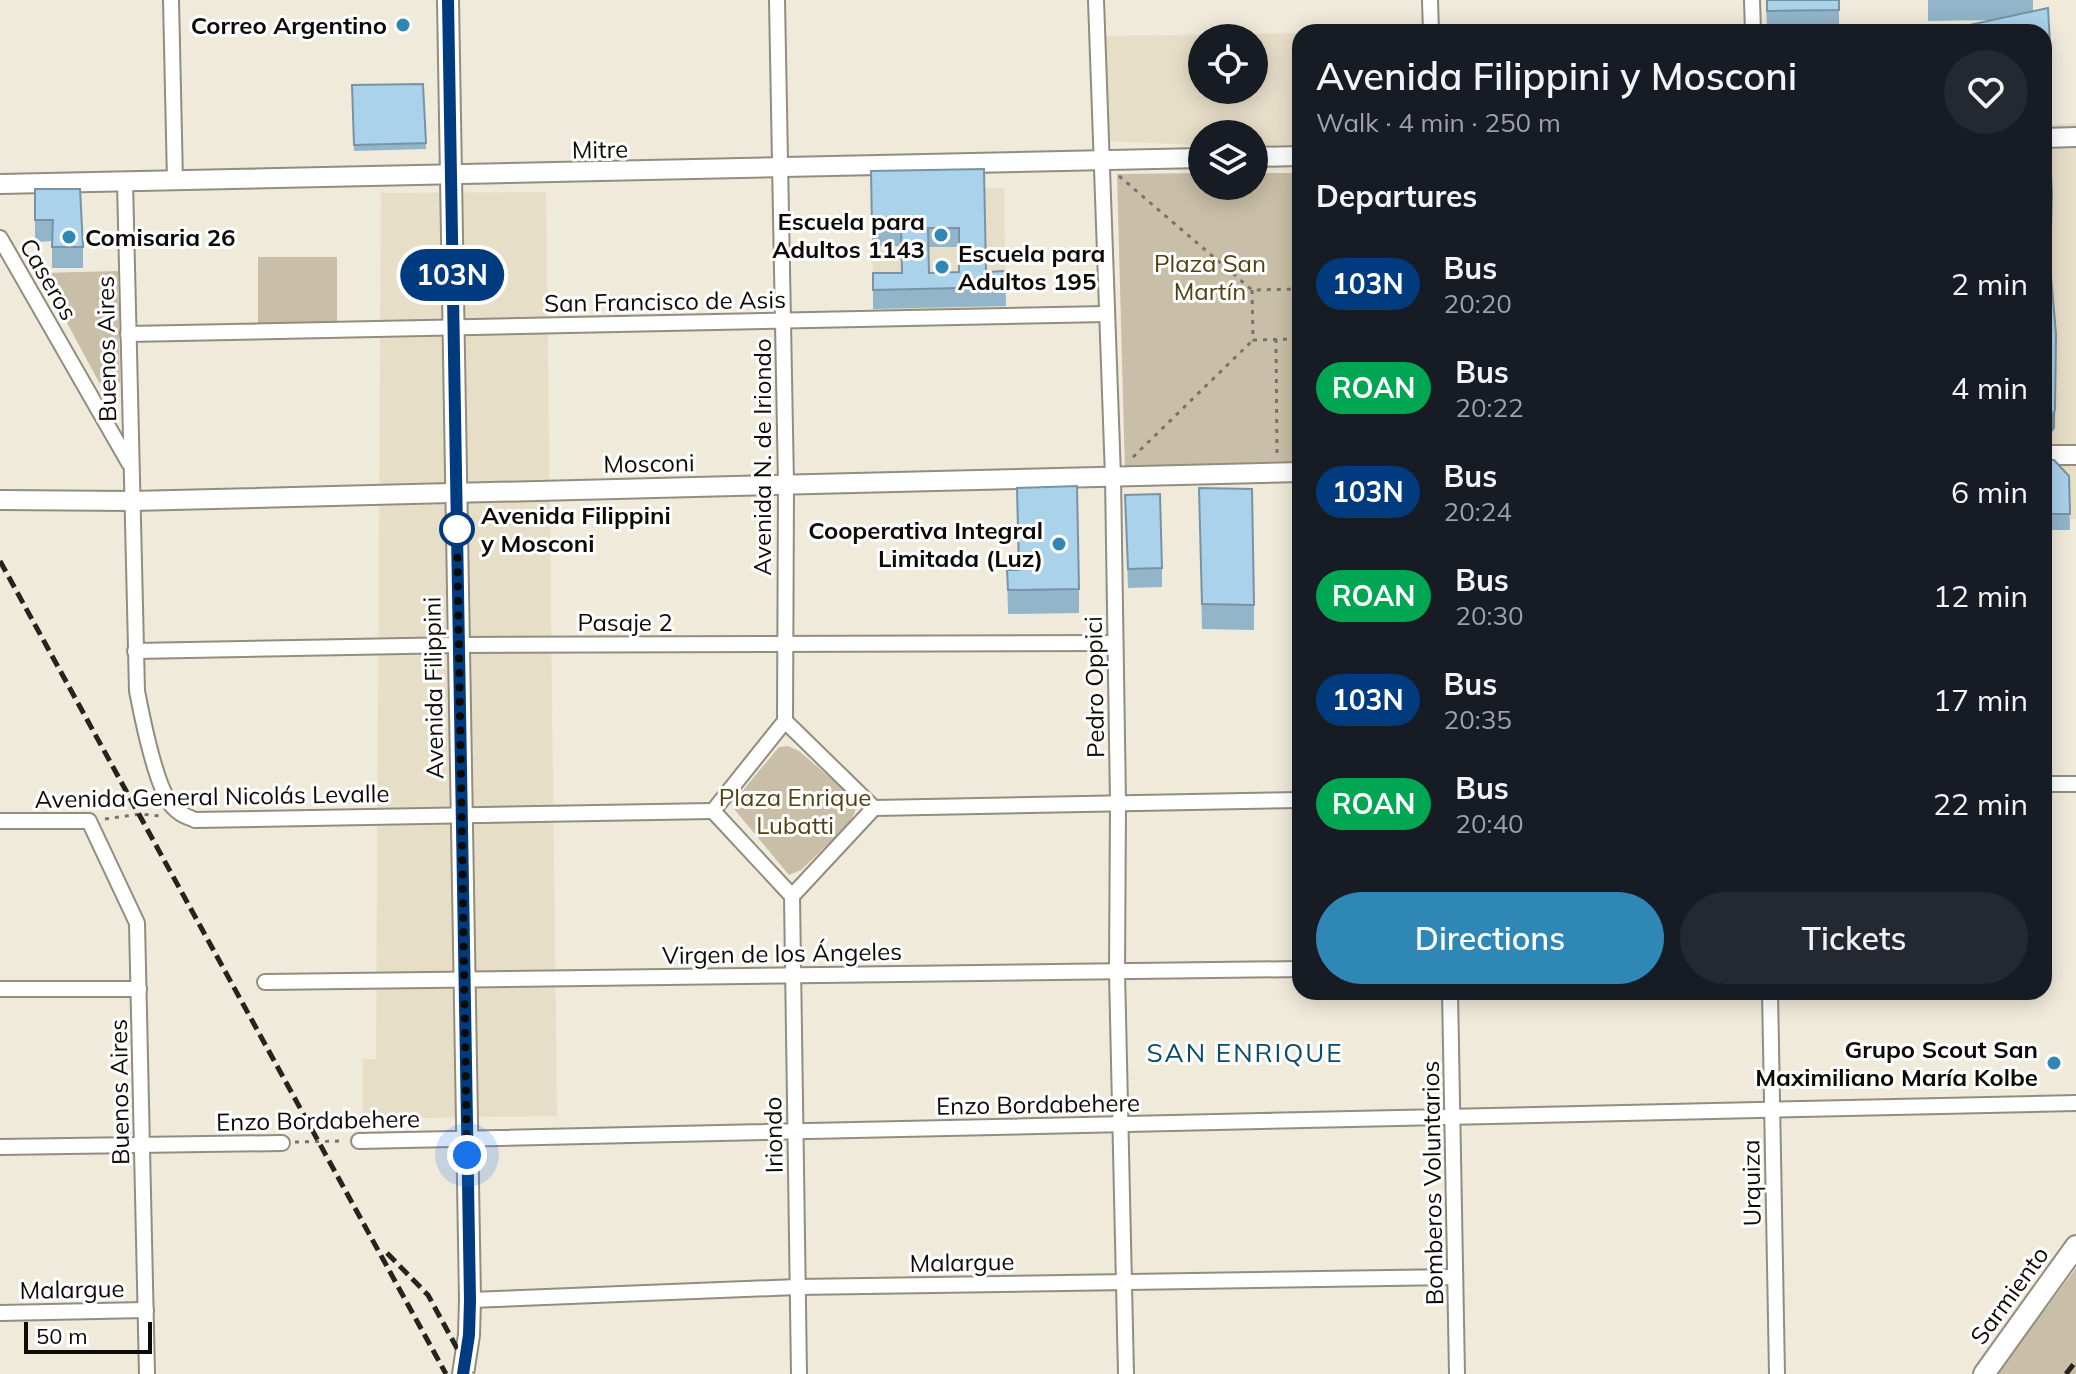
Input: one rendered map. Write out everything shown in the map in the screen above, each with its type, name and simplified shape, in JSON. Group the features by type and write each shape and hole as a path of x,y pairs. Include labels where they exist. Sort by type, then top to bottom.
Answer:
{"main road":[{"name":"Avenida Filippini","path":"448,0 470,1300 463,1374"},
{"name":"Sarmiento","path":"1984,1374 2076,1246"}],"street":[{"path":"171,0 175,181"},
{"name":"Avenida N. de Iriondo","path":"777,0 786,484 785,721"},
{"name":"Pedro Oppici","path":"1096,0 1113,477 1117,972 1126,1374"},
{"path":"1430,0 1431,24"},
{"path":"1752,0 1753,24"},
{"path":"2052,138 2076,137"},
{"path":"1268,157 1292,156"},
{"name":"Mitre","path":"0,184 1188,158"},
{"name":"Buenos Aires","path":"125,182 132,501"},
{"name":"Caseros","path":"0,238 131,466"},
{"name":"San Francisco de Asis","path":"128,334 1107,314"},
{"path":"2052,455 2076,455"},
{"name":"Mosconi","path":"0,500 132,501 1292,472"},
{"path":"132,501 137,691 146,737 170,805 182,815 195,820"},
{"name":"Pasaje 2","path":"135,651 459,645 1115,643"},
{"path":"874,808 792,896 713,811 785,721 874,808 1292,800"},
{"path":"2052,784 2076,784"},
{"name":"Avenida General Nicolás Levalle","path":"195,820 713,811"},
{"name":"Avenida General Nicolás Levalle","path":"0,821 89,821"},
{"name":"Buenos Aires","path":"89,821 137,923 147,1374"},
{"name":"Iriondo","path":"792,896 799,1374"},
{"name":"Virgen de los Ángeles","path":"265,982 1292,969"},
{"path":"0,989 139,989"},
{"name":"Bomberos Voluntarios","path":"1450,1000 1457,1374"},
{"name":"Urquiza","path":"1770,1000 1777,1374"},
{"name":"Enzo Bordabehere","path":"359,1141 2076,1103"},
{"name":"Enzo Bordabehere","path":"0,1147 282,1143"},
{"name":"Malargue","path":"470,1300 797,1287 1455,1277"},
{"name":"Malargue","path":"0,1313 146,1310"}],"path":[{"path":"1101,161 1252,290 1292,289"},
{"path":"1252,290 1253,340"},
{"path":"1276,339 1278,473"},
{"path":"1113,477 1253,340 1292,339"},
{"name":"Avenida General Nicolás Levalle","path":"89,821 140,814 195,820"},
{"name":"Enzo Bordabehere","path":"282,1143 359,1141"}],"shaded area":[{"path":"1268,33 1292,33 1292,148 1268,147 1268,120 1188,120 1188,144 1100,141 1097,36 1188,35 1188,104 1268,104"},
{"path":"2076,123 2076,519 2052,520 2052,124"},
{"path":"1004,188 1006,313 874,315 871,190"},
{"path":"546,192 557,1116 363,1119 363,1059 376,1059 381,193"}],"green space":[{"name":"Plaza San Martín","path":"1188,173 1188,200 1268,200 1268,173 1292,173 1292,467 1125,473 1117,174"},
{"path":"258,257 337,257 337,324 258,324"},
{"path":"118,271 120,382 115,389 104,388 100,384 40,273"},
{"name":"Plaza Enrique Lubatti","path":"788,746 799,751 855,799 855,812 849,824 801,870 789,875 734,809 734,801 779,747"},
{"path":"2076,1268 2076,1374 1997,1374"}],"building":[{"path":"1767,0 1839,0 1839,10 1767,11"},
{"path":"2048,8 2049,24 1974,24"},
{"path":"423,84 426,143 354,145 352,85"},
{"path":"984,169 986,272 1005,271 1006,287 873,290 873,273 902,273 901,226 872,227 871,171","holes":["928,228 959,228 959,272 929,273"]},
{"path":"35,189 80,189 83,247 52,247 53,220 35,220"},
{"path":"2052,288 2056,334 2055,410 2052,414"},
{"path":"2052,460 2069,476 2070,514 2052,514"},
{"path":"1077,486 1079,589 1008,590 1007,570 1019,570 1017,488"},
{"path":"1199,488 1252,489 1254,605 1202,604"},
{"path":"1160,494 1162,568 1128,569 1125,495"}],"railway":[{"path":"0,561 446,1374"},
{"path":"387,1253 428,1295 471,1374"},
{"path":"2066,1374 2076,1361"}],"bus line":[{"name":"103N","path":"448,0 470,1300 463,1374"}],"place":[{"name":"Correo Argentino","path":"403,25"},
{"name":"Escuela para Adultos 1143","path":"941,235"},
{"name":"Comisaria 26","path":"69,237"},
{"name":"Escuela para Adultos 195","path":"942,267"},
{"name":"Avenida Filippini y Mosconi","path":"457,529"},
{"name":"Cooperativa Integral Limitada (Luz)","path":"1059,544"},
{"name":"Grupo Scout San Maximiliano María Kolbe","path":"2054,1063"}],"district":[{"name":"SAN ENRIQUE","path":"1245,1052"}],"route":[{"path":"457,529 467,1155"}]}
